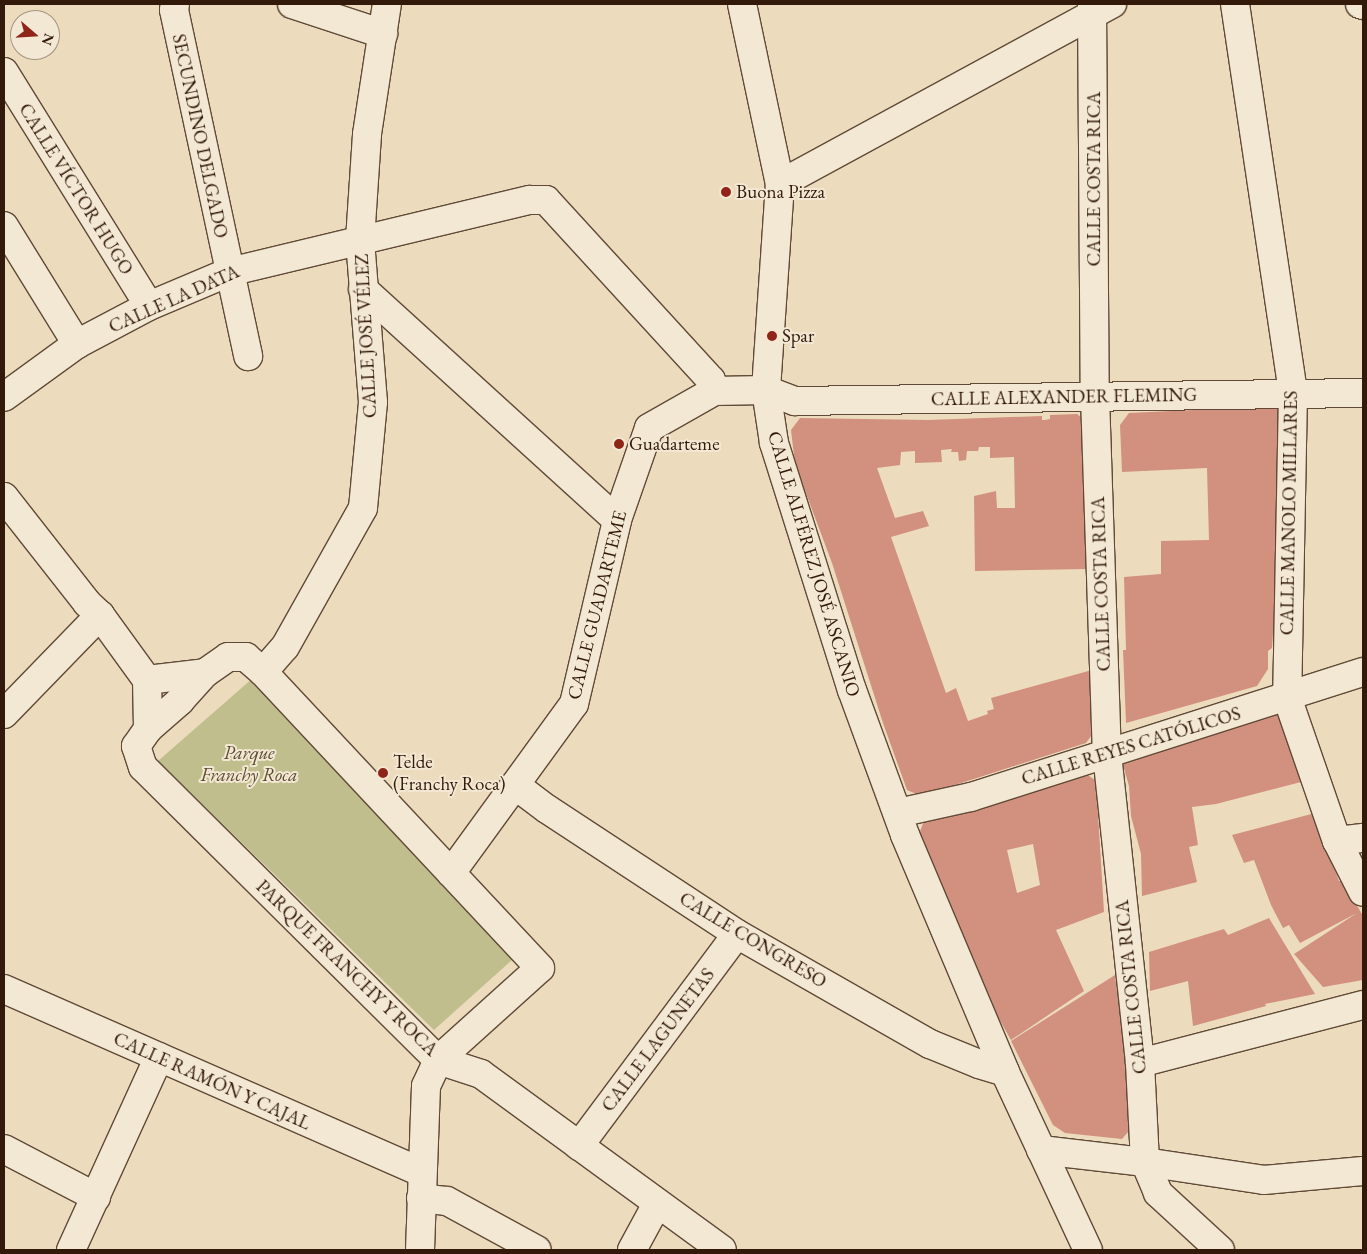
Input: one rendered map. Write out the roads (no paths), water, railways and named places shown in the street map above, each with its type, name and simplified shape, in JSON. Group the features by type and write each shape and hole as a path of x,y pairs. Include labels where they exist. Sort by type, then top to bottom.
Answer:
{"street":[{"name":"SECUNDINO DELGADO","path":"175,4 174,10 248,356"},
{"path":"292,4 383,34"},
{"name":"CALLE JOSÉ VÉLEZ","path":"264,672 285,647 363,508 373,402 360,240 367,134 388,4"},
{"name":"CALLE ALFÉREZ JOSÉ ASCANIO","path":"742,4 780,184 766,390 774,443 852,690 898,814 1005,1072 1088,1250"},
{"name":"CALLE MANOLO MILLARES","path":"1235,4 1294,393 1287,697 1337,841 1363,892"},
{"path":"780,184 1099,7"},
{"name":"CALLE COSTA RICA","path":"1099,7 1095,396 1107,754 1140,1063 1145,1162 1158,1194 1220,1250"},
{"name":"CALLE VÍCTOR HUGO","path":"4,72 149,306"},
{"name":"CALLE LA DATA","path":"4,396 77,344 149,306 229,272 530,200 546,200 711,380 714,391"},
{"path":"4,226 77,344"},
{"path":"363,289 617,520"},
{"name":"CALLE ALEXANDER FLEMING","path":"766,390 795,401 1363,393"},
{"name":"CALLE GUADARTEME","path":"451,873 574,704 617,520 649,428 714,391 766,390"},
{"path":"4,497 87,602 100,615 147,680 148,729"},
{"path":"4,714 100,615"},
{"name":"PARQUE FRANCHY Y ROCA","path":"228,657 246,658 264,672 540,968 438,1060 143,767 136,746 148,729 180,701 205,673 228,657"},
{"name":"CALLE REYES CATÓLICOS","path":"898,814 971,796 1363,672"},
{"name":"PARQUE FRANCHY Y ROCA","path":"147,680 205,673"},
{"name":"CALLE CONGRESO","path":"514,785 547,809 737,934 930,1044 979,1064 1005,1072"},
{"path":"1337,841 1363,838"},
{"name":"CALLE LAGUNETAS","path":"579,1146 737,934"},
{"name":"CALLE RAMÓN Y CAJAL","path":"4,989 159,1057 421,1185 537,1250"},
{"path":"1140,1063 1363,1005"},
{"path":"71,1250 159,1057"},
{"path":"420,1250 426,1086 438,1060 481,1074 722,1250"},
{"path":"4,1149 96,1197"},
{"path":"1041,1150 1145,1162 1264,1180 1363,1171"},
{"path":"632,1250 657,1204"}],"place":[{"name":"Buona Pizza","path":"726,192"},
{"name":"Spar","path":"772,336"},
{"name":"Guadarteme","path":"619,444"},
{"name":"Telde (Franchy Roca)","path":"383,773"}],"park label":[{"name":"Parque Franchy Roca","path":"249,764"}]}
